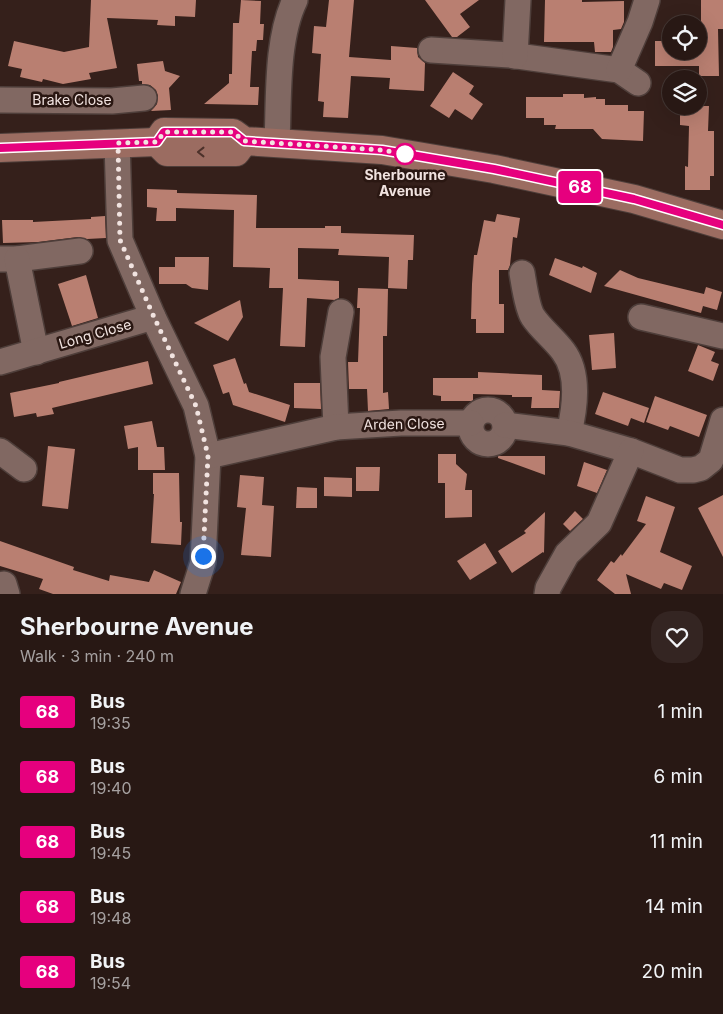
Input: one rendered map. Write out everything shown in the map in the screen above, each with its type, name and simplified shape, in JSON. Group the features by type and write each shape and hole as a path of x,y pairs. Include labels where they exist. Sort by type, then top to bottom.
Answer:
{"street":[{"path":"277,142 282,53 286,26 295,0"},
{"path":"515,56 518,0"},
{"path":"431,50 515,56 628,76 647,0"},
{"name":"Brake Close","path":"0,100 112,101 144,98"},
{"path":"0,148 157,142 164,132 233,132 244,141 382,150 494,169 634,199 723,225"},
{"path":"118,143 120,240 196,406 208,456 203,562 193,594"},
{"path":"36,352 9,259 80,251"},
{"path":"522,273 531,316 564,352 571,364 574,378 573,417 569,433"},
{"path":"336,427 333,357 341,312"},
{"path":"641,316 723,336"},
{"name":"Long Close","path":"0,362 154,317"},
{"name":"Arden Close","path":"208,456 336,427 401,423 471,423 473,435 487,444 498,440 505,430 505,425 569,433 631,451 680,470 693,470 701,468 711,460 723,420"},
{"path":"0,451 24,469"},
{"path":"541,588 567,554 599,523 631,451"}],"building":[{"path":"91,0 196,0 195,17 175,16 175,26 157,25 158,20 107,18 117,68 89,73 91,79 63,84 43,79 42,82 20,77 22,69 8,66 14,41 64,52 89,47"},
{"path":"241,0 261,1 260,24 264,24 263,40 257,40 256,51 252,51 250,87 259,87 258,105 204,104 229,83 229,74 232,74 233,23 239,23"},
{"path":"329,0 354,0 349,57 391,60 391,46 417,48 418,57 425,63 424,91 389,89 390,78 351,76 348,118 323,117 324,102 318,101 321,54 312,53 314,26 326,27"},
{"path":"425,0 479,0 460,14 470,27 457,37 452,37"},
{"path":"545,0 582,0 582,2 624,1 624,22 621,29 613,30 613,47 611,52 595,52 594,42 544,42"},
{"path":"701,0 723,0 723,29 718,29 719,76 707,76 707,70 699,70 699,66 655,66 655,41 662,41 662,60 707,60 707,15 701,15"},
{"path":"163,61 165,71 180,76 169,88 171,110 151,111 157,104 158,96 156,90 150,85 142,84 142,81 139,81 137,64"},
{"path":"453,72 474,86 469,94 483,104 472,120 455,109 449,118 430,106"},
{"path":"563,94 584,94 584,98 596,97 596,99 605,99 605,105 628,105 628,111 644,111 643,141 602,139 593,129 555,129 556,125 544,125 544,118 526,118 526,97 563,97"},
{"path":"707,106 709,106 708,131 714,131 714,176 710,176 710,190 685,190 685,166 688,167 689,126 680,125 680,115 707,115"},
{"path":"147,189 177,190 177,193 257,195 256,228 325,228 325,226 341,226 341,233 414,235 413,260 408,260 407,289 388,288 389,257 338,255 339,249 298,248 298,279 339,281 339,298 335,300 307,298 305,347 280,346 283,288 269,288 270,268 233,267 234,210 176,208 176,221 156,221 157,208 147,207"},
{"path":"497,214 520,218 517,238 513,237 508,270 499,270 499,304 504,304 504,333 476,333 476,319 471,319 474,255 477,255 484,220 495,222"},
{"path":"105,216 106,238 87,239 78,237 38,242 3,243 2,220 33,220 33,222 91,219 91,217"},
{"path":"175,257 209,257 208,290 192,288 186,284 159,284 159,267 175,267"},
{"path":"555,258 582,268 583,266 597,273 591,293 549,275"},
{"path":"620,270 638,278 704,294 706,287 722,292 717,310 703,306 701,313 604,286"},
{"path":"86,275 98,318 72,326 58,284"},
{"path":"358,288 388,289 387,336 383,336 383,393 388,392 389,409 368,411 367,389 349,389 348,362 358,362 360,308 357,308"},
{"path":"240,300 243,317 228,341 194,323"},
{"path":"614,333 616,368 592,370 589,335"},
{"path":"698,345 715,352 711,361 719,364 713,381 688,371"},
{"path":"235,358 244,384 246,383 249,392 290,405 285,422 233,405 229,392 223,394 213,365"},
{"path":"148,361 153,384 52,408 54,414 37,417 36,413 14,417 10,393"},
{"path":"478,372 542,375 542,390 560,391 559,408 531,408 532,397 473,394 473,401 441,401 441,396 433,395 433,378 478,378"},
{"path":"294,383 320,383 321,409 294,408"},
{"path":"603,392 649,408 644,423 631,418 628,426 595,414"},
{"path":"655,396 707,415 699,437 670,426 668,430 646,422"},
{"path":"152,421 157,447 164,447 165,470 138,470 138,447 128,449 124,426"},
{"path":"48,446 75,449 68,509 42,506"},
{"path":"438,454 456,454 456,464 467,474 465,490 472,490 472,517 445,518 445,483 438,483"},
{"path":"498,456 545,456 545,475 498,458"},
{"path":"584,462 607,470 597,493 577,486"},
{"path":"356,467 380,467 379,491 356,491"},
{"path":"153,473 179,473 180,522 182,522 181,545 151,543 154,494"},
{"path":"240,475 264,477 262,505 274,506 271,557 241,555 246,508 237,507"},
{"path":"324,477 352,478 352,497 324,496"},
{"path":"297,487 317,488 317,508 296,508"},
{"path":"723,495 723,557 698,508"},
{"path":"646,496 675,507 660,552 692,566 682,590 664,583 661,589 626,574 631,594 615,594 597,580 611,561 614,563 621,554 622,556 646,524 637,521"},
{"path":"575,511 583,519 570,531 563,524"},
{"path":"545,512 544,553 512,573 498,551 526,533 524,531"},
{"path":"0,541 74,567 73,570 109,581 110,575 149,582 154,570 181,582 176,594 53,594 39,589 43,579 0,566"},
{"path":"485,543 497,563 470,580 457,561"}],"bus line":[{"name":"68","path":"0,148 157,142 164,132 233,132 244,141 382,150 494,169 634,199 723,225"}],"place":[{"name":"Sherbourne Avenue","path":"405,154"}],"route":[{"path":"203,556 208,456 196,406 120,240 118,143 157,142 164,132 233,132 244,141 382,150 405,154"}]}
